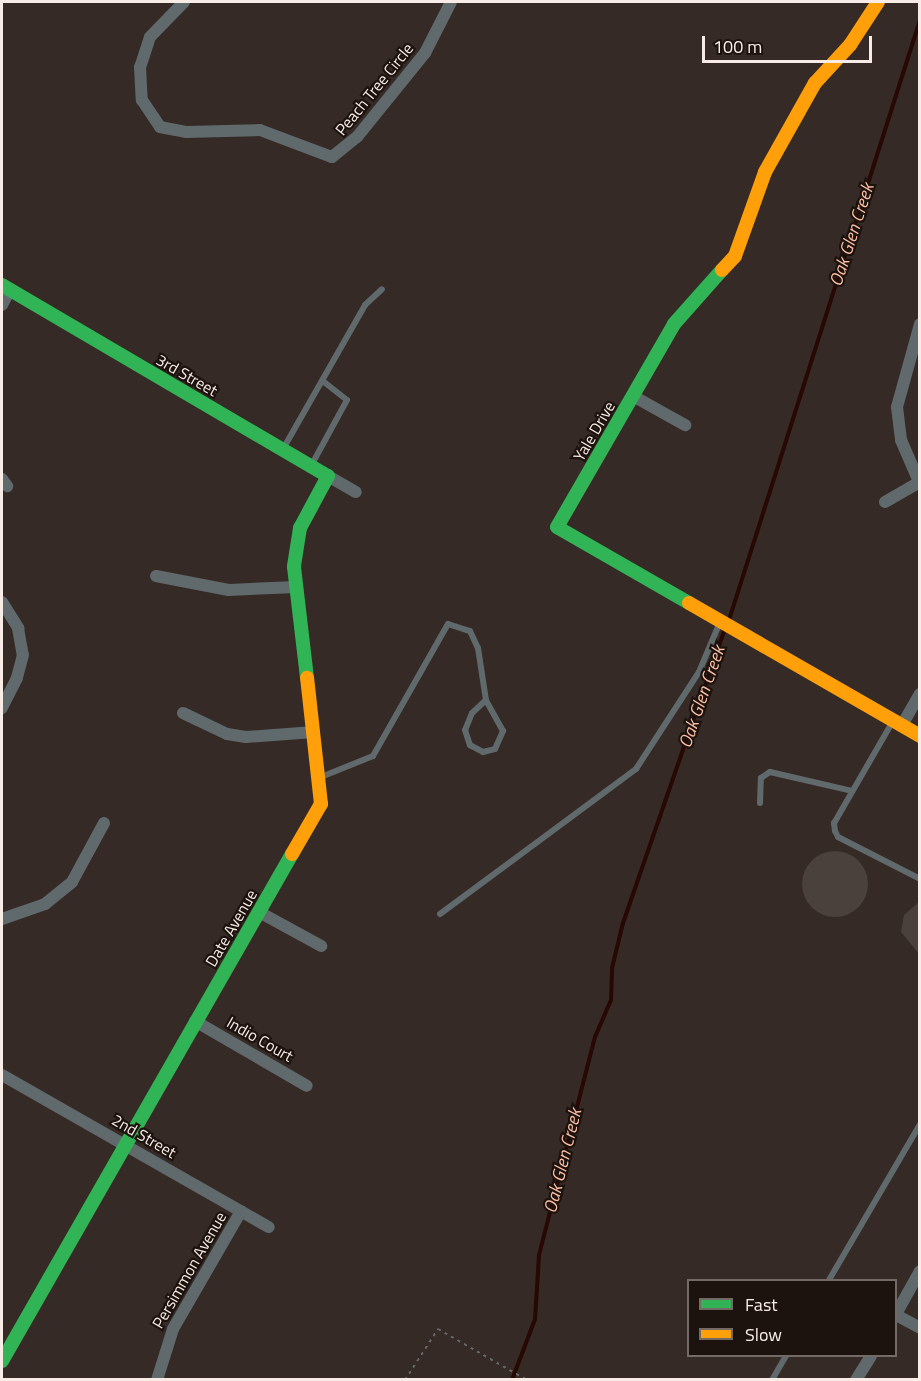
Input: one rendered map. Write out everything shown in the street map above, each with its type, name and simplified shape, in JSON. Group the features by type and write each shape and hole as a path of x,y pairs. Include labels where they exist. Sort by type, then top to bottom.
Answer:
{"street":[{"name":"Peach Tree Circle","path":"184,2 150,37 140,67 142,100 160,127 186,132 260,130 332,157 357,137 424,53 451,2"},
{"name":"Yale Drive","path":"878,2 850,45 815,83 765,172 735,256 675,324 557,527 920,736"},
{"path":"2,305 6,288"},
{"name":"3rd Street","path":"6,288 356,492"},
{"path":"885,502 919,483 901,440 897,407 920,324"},
{"path":"633,396 685,425"},
{"name":"Date Avenue","path":"2,1361 195,1021 316,816 320,777 296,587 300,528 328,476"},
{"path":"156,576 229,590 296,587"},
{"path":"2,602 18,628 22,655 17,678 2,708"},
{"path":"898,723 920,694"},
{"path":"183,713 237,736 264,738 314,732"},
{"path":"2,919 45,904 72,882 104,823"},
{"path":"259,912 321,946"},
{"name":"Indio Court","path":"195,1021 307,1086"},
{"name":"2nd Street","path":"2,1075 269,1227"},
{"name":"Persimmon Avenue","path":"157,1380 173,1329 241,1211"},
{"path":"897,1312 920,1271"},
{"path":"897,1315 920,1328"},
{"path":"856,1380 870,1357"}],"lane":[{"path":"282,450 365,305 382,289"},
{"path":"311,467 347,400 322,381"},
{"path":"440,914 636,769 699,672 721,621"},
{"path":"320,777 373,756 448,624 464,627 475,639 486,700 503,731 495,748 483,752 470,745 465,730 472,713 486,700"},
{"path":"898,723 852,791 834,823 838,837 920,879"},
{"path":"760,802 760,778 770,772 852,791"},
{"path":"830,1279 920,1124"},
{"path":"772,1380 785,1357"}],"path":[{"path":"405,1380 438,1329 527,1380"}],"building":[{"path":"835,851 848,853 863,866 868,884 866,897 853,912 835,917 822,915 807,902 802,884 804,871 817,856"},
{"path":"920,901 920,955 901,932 904,915"}],"waterway":[{"name":"Oak Glen Creek","path":"729,620 920,20"},
{"name":"Oak Glen Creek","path":"512,1380 535,1319 539,1255 595,1037 611,1000 612,968 623,923 725,629"}],"traffic: fast":[{"path":"689,603 557,527 674,324 722,270"},
{"path":"2,285 328,476 300,528 294,567 307,678"},
{"path":"2,1361 292,854"}],"traffic: slow":[{"path":"722,270 735,256 765,172 815,83 850,45 878,2"},
{"path":"689,603 920,736"},
{"path":"292,854 321,804 307,678"}]}
